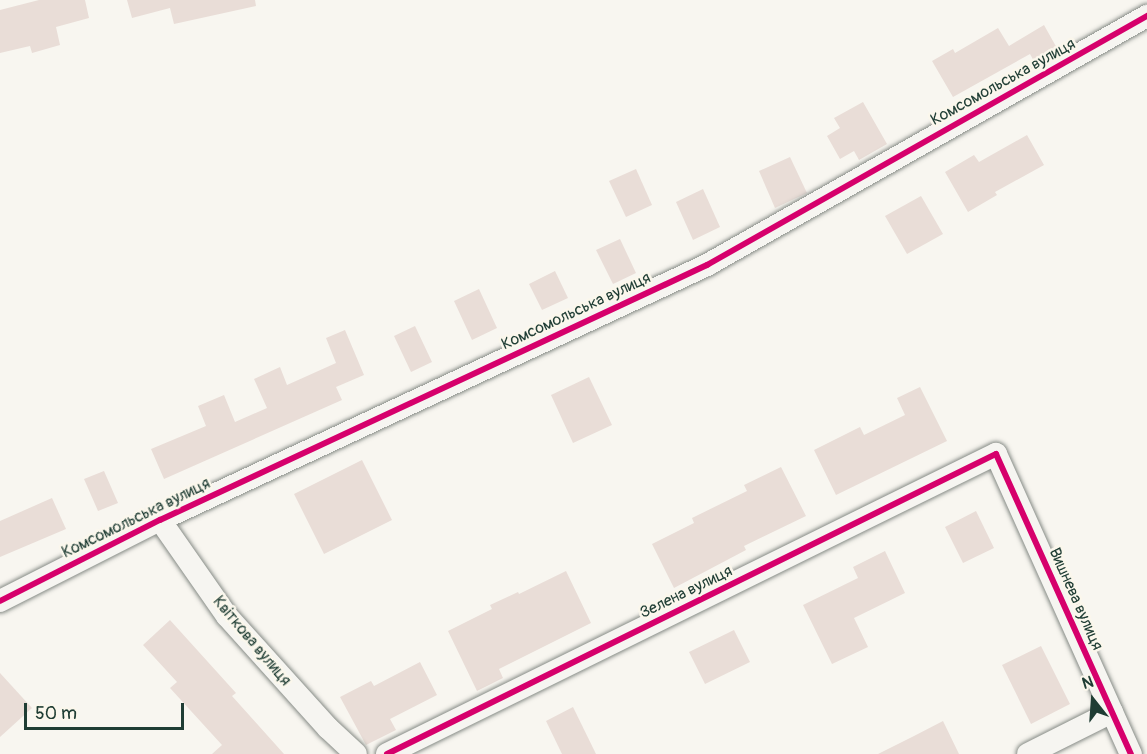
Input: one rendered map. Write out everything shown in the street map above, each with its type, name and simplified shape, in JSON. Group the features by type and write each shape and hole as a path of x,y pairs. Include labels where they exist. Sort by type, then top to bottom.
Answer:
{"street":[{"name":"Комсомольська вулиця","path":"0,601 160,520 707,265 1147,16"},
{"name":"Вишнева вулиця","path":"996,454 1131,754"},
{"name":"Зелена вулиця","path":"387,754 996,454"},
{"name":"Квіткова вулиця","path":"160,520 227,616 328,728 356,754"},
{"path":"1028,754 1112,712"}],"building":[{"path":"39,0 85,0 89,18 56,27 60,45 32,53 30,46 0,53 0,10"},
{"path":"127,0 255,0 256,6 174,24 170,8 132,18"},
{"path":"1044,25 1058,50 1035,63 1030,54 953,97 932,61 953,49 955,53 998,28 1009,46"},
{"path":"863,102 887,144 859,160 854,151 840,159 827,136 840,128 834,118"},
{"path":"1027,135 1044,165 995,192 997,195 968,212 945,172 974,155 979,162"},
{"path":"790,157 807,193 775,208 759,171"},
{"path":"636,169 652,205 626,217 609,181"},
{"path":"703,189 720,227 693,240 676,202"},
{"path":"921,196 943,234 907,254 885,216"},
{"path":"620,239 636,273 613,284 596,250"},
{"path":"555,271 568,298 542,310 529,284"},
{"path":"479,289 497,328 472,340 454,301"},
{"path":"415,326 432,362 411,372 394,336"},
{"path":"345,330 364,375 336,387 342,400 164,479 151,449 206,426 198,406 224,395 235,422 267,408 254,379 280,367 287,385 336,363 326,338"},
{"path":"589,377 612,425 573,443 551,395"},
{"path":"920,387 947,441 836,495 814,450 860,427 864,435 905,415 897,398"},
{"path":"362,460 392,520 324,554 294,494"},
{"path":"781,467 806,516 744,546 746,550 674,588 652,544 694,523 692,518 747,491 744,485"},
{"path":"104,471 118,503 98,511 84,479"},
{"path":"52,498 66,529 0,557 0,521"},
{"path":"976,511 994,548 963,563 945,527"},
{"path":"885,551 905,593 854,618 868,647 832,664 803,605 858,578 853,567"},
{"path":"566,571 591,623 499,669 503,678 477,691 448,631 492,609 490,605 518,592 519,594"},
{"path":"170,620 236,693 232,696 284,754 212,754 222,745 170,688 177,682 143,645"},
{"path":"734,630 750,662 705,684 689,652"},
{"path":"1041,646 1070,704 1031,724 1002,665"},
{"path":"420,662 437,695 390,719 396,730 366,745 340,697 371,681 374,686"},
{"path":"0,673 32,708 0,737"},
{"path":"573,707 596,754 562,754 546,721"},
{"path":"943,721 959,754 878,754 914,736"}],"cycle path":[{"path":"0,601 160,520 707,265 1147,16"},
{"path":"387,754 996,454 1131,754"}]}
